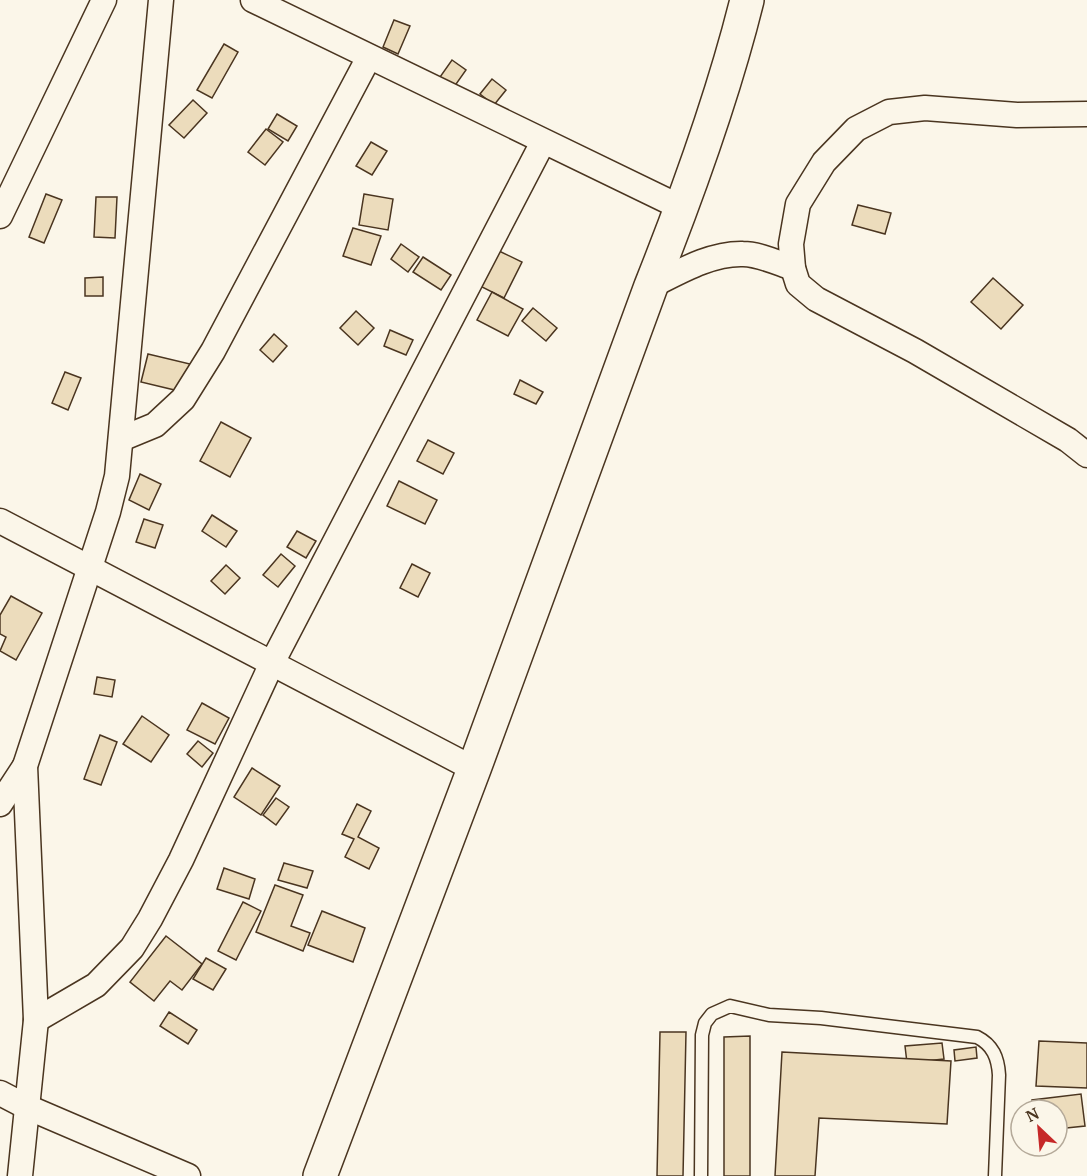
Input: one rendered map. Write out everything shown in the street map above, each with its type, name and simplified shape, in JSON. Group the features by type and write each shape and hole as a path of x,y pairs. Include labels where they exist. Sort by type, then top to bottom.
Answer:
{"main road":[{"path":"320,1176 682,208 738,38 747,0"}],"street":[{"path":"0,216 104,0"},
{"path":"0,804 25,766 108,512 117,476 161,0"},
{"path":"253,0 682,208"},
{"path":"121,439 155,425 183,399 213,351 369,57"},
{"path":"1087,114 1017,114 925,108 889,112 856,129 824,162 798,204 791,244 793,268 798,284 816,299 915,351 1068,440 1087,455"},
{"path":"36,1020 96,984 132,948 150,919 181,860 272,663 543,142"},
{"path":"651,286 692,266 717,257 745,254 793,268"},
{"path":"0,521 474,769"},
{"path":"20,1176 36,1020 25,766"},
{"path":"0,1093 27,1107 188,1176"}],"lane":[{"path":"701,1176 702,1035 705,1023 711,1014 730,1006 769,1016 821,1018 976,1037 985,1041 993,1050 998,1063 999,1075 995,1176"}],"building":[{"path":"394,20 410,26 398,54 383,47"},
{"path":"224,44 238,52 212,98 197,90"},
{"path":"452,60 466,70 454,87 440,77"},
{"path":"492,79 506,90 494,105 480,94"},
{"path":"193,100 207,113 184,138 169,125"},
{"path":"277,114 297,126 288,141 268,129"},
{"path":"266,129 283,142 265,165 248,152"},
{"path":"371,142 387,151 372,175 356,166"},
{"path":"46,194 62,200 44,243 29,237"},
{"path":"364,194 393,199 388,230 359,225"},
{"path":"96,197 117,197 115,238 94,237"},
{"path":"858,205 891,213 885,234 852,225"},
{"path":"353,228 381,236 371,265 343,256"},
{"path":"401,244 419,257 408,272 391,259"},
{"path":"497,250 522,262 504,298 480,286"},
{"path":"423,257 451,275 441,290 413,272"},
{"path":"103,277 103,296 85,296 85,278"},
{"path":"993,278 1023,305 1001,329 971,302"},
{"path":"492,292 523,309 508,336 477,320"},
{"path":"533,308 557,328 546,341 522,321"},
{"path":"356,311 374,328 358,345 340,328"},
{"path":"390,330 413,340 406,355 384,346"},
{"path":"274,334 287,346 273,362 260,350"},
{"path":"148,354 190,364 183,392 141,382"},
{"path":"65,372 81,378 68,410 52,403"},
{"path":"520,380 543,392 536,404 514,394"},
{"path":"221,422 251,438 230,477 200,461"},
{"path":"428,440 454,453 443,474 417,461"},
{"path":"140,474 161,484 149,510 129,500"},
{"path":"399,481 437,500 425,524 387,506"},
{"path":"212,515 237,531 226,547 202,531"},
{"path":"144,519 163,525 155,548 136,542"},
{"path":"297,531 316,541 306,558 287,547"},
{"path":"281,554 295,566 278,587 263,575"},
{"path":"412,564 430,573 418,597 400,588"},
{"path":"226,565 240,578 225,594 211,581"},
{"path":"11,596 42,613 16,660 0,651 6,637 0,634 0,615"},
{"path":"97,677 115,680 112,697 94,694"},
{"path":"202,703 229,718 215,744 187,730"},
{"path":"142,716 169,735 151,762 123,744"},
{"path":"100,735 117,742 101,785 84,779"},
{"path":"198,741 213,753 202,767 187,754"},
{"path":"252,768 280,786 261,815 234,797"},
{"path":"276,798 289,807 276,825 263,815"},
{"path":"357,804 371,811 358,837 379,848 369,869 345,857 354,839 342,834"},
{"path":"284,863 313,871 307,888 278,880"},
{"path":"224,868 255,879 249,899 217,889"},
{"path":"275,885 303,895 291,926 310,933 303,951 256,932"},
{"path":"243,902 261,911 236,960 218,951"},
{"path":"322,911 365,928 353,962 308,945"},
{"path":"166,936 202,964 182,990 170,981 154,1001 130,982"},
{"path":"206,958 226,969 213,990 193,979"},
{"path":"169,1012 197,1030 188,1044 160,1026"},
{"path":"660,1032 686,1032 683,1176 657,1176"},
{"path":"750,1036 750,1176 724,1176 724,1037"},
{"path":"1039,1041 1087,1043 1087,1088 1036,1086"},
{"path":"942,1043 944,1059 907,1063 905,1046"},
{"path":"976,1047 977,1058 955,1061 954,1050"},
{"path":"782,1052 951,1061 947,1124 819,1118 815,1176 775,1176"},
{"path":"1081,1094 1085,1126 1069,1128 1069,1098 1048,1098"}]}
